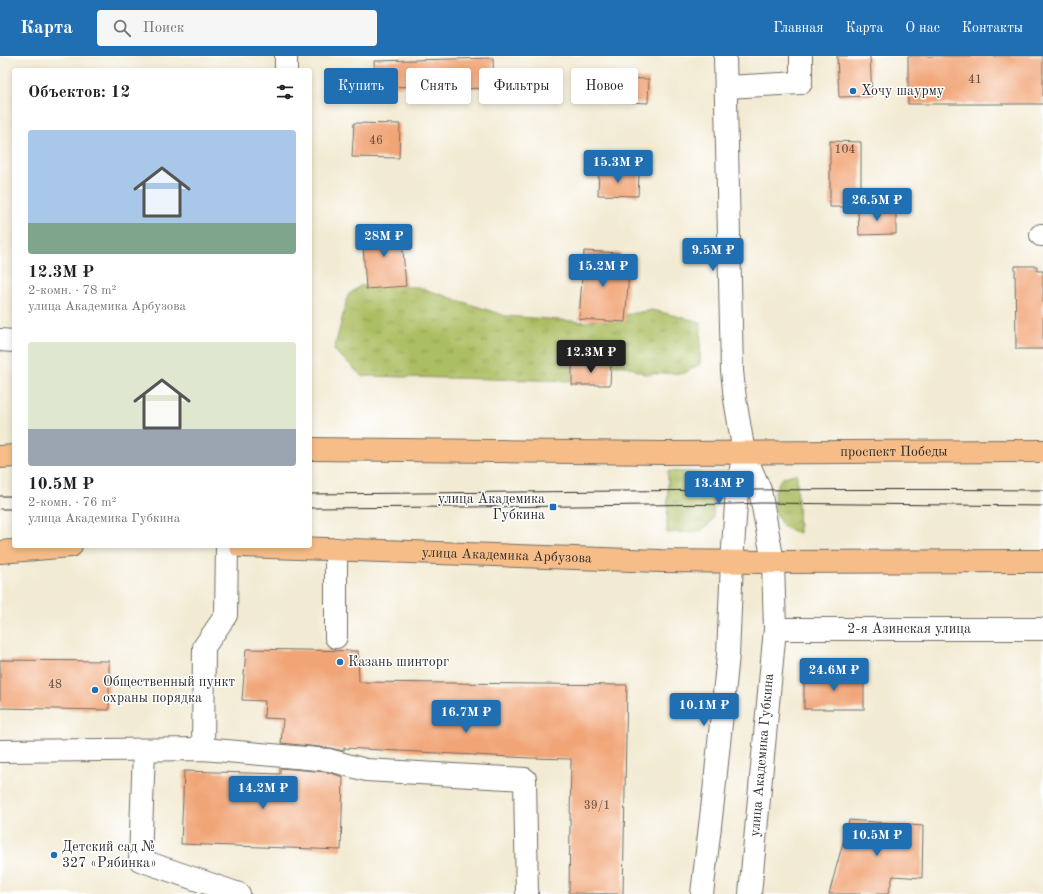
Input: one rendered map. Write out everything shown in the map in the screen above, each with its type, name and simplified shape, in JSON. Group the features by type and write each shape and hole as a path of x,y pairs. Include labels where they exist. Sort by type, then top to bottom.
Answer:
{"main road":[{"path":"312,449 744,453"},
{"name":"проспект Победы","path":"744,453 1043,451"},
{"path":"0,457 12,456"},
{"path":"0,552 48,548"},
{"name":"улица Академика Арбузова","path":"304,548 660,561 773,562"},
{"path":"773,562 1043,561"}],"street":[{"path":"286,56 286,68"},
{"name":"улица Академика Губкина","path":"725,56 732,371 744,453 760,490 773,562 774,629 750,894"},
{"path":"726,87 801,84 801,56"},
{"path":"0,340 12,341"},
{"name":"улица Академика Губкина","path":"702,894 728,655 737,490 744,453"},
{"path":"202,749 204,647 226,615 227,548"},
{"path":"336,549 336,637"},
{"name":"2-я Азинская улица","path":"774,629 1043,629"},
{"path":"0,751 202,749 329,760 366,770 525,779 527,894"},
{"path":"144,750 140,860 239,894"}],"green space":[{"path":"360,286 418,287 506,316 586,322 652,310 701,322 700,364 685,373 644,374 627,366 576,364 575,381 362,376 334,350 348,295"},
{"path":"668,471 700,473 709,479 714,487 713,518 702,530 667,533"},
{"path":"797,474 799,533 786,528 777,517 774,505 775,492 781,479"}],"building":[{"path":"837,56 870,56 872,96 839,97"},
{"path":"908,56 1043,56 1043,104 908,104"},
{"path":"493,58 493,68 479,68 479,88 471,88 471,68 406,68 406,87 398,87 398,68 374,68 374,61"},
{"path":"638,79 649,79 648,103 638,103"},
{"path":"354,123 400,124 399,158 352,157"},
{"path":"830,141 861,142 861,207 830,207"},
{"path":"599,171 639,173 638,196 598,195"},
{"path":"896,209 896,234 859,235 858,210"},
{"path":"401,227 406,286 366,289 362,230"},
{"path":"584,251 621,253 620,273 629,273 625,322 579,319"},
{"path":"1015,266 1037,266 1037,271 1043,271 1043,349 1016,349"},
{"path":"572,363 611,364 610,385 572,385"},
{"path":"246,649 358,651 359,682 627,685 623,894 569,893 571,759 344,748 344,751 330,748 281,743 283,719 264,718 265,701 242,700"},
{"path":"0,660 109,661 109,710 0,708"},
{"path":"804,675 864,675 864,709 804,709"},
{"path":"280,768 327,772 343,777 341,850 181,844 184,771 280,774"},
{"path":"849,820 923,826 922,878 893,876 888,894 829,894"}],"tram line":[{"path":"312,494 768,490 1043,490"},
{"path":"0,496 12,496"},
{"path":"312,508 762,503 1043,506"},
{"path":"0,509 12,509"}],"place":[{"name":"Хочу шаурму","path":"853,91"},
{"name":"улица Академика Губкина","path":"553,507"},
{"name":"Казань шинторг","path":"340,662"},
{"name":"Общественный пункт охраны порядка","path":"95,690"},
{"name":"Детский сад № 327 «Рябинка»","path":"54,855"}]}
